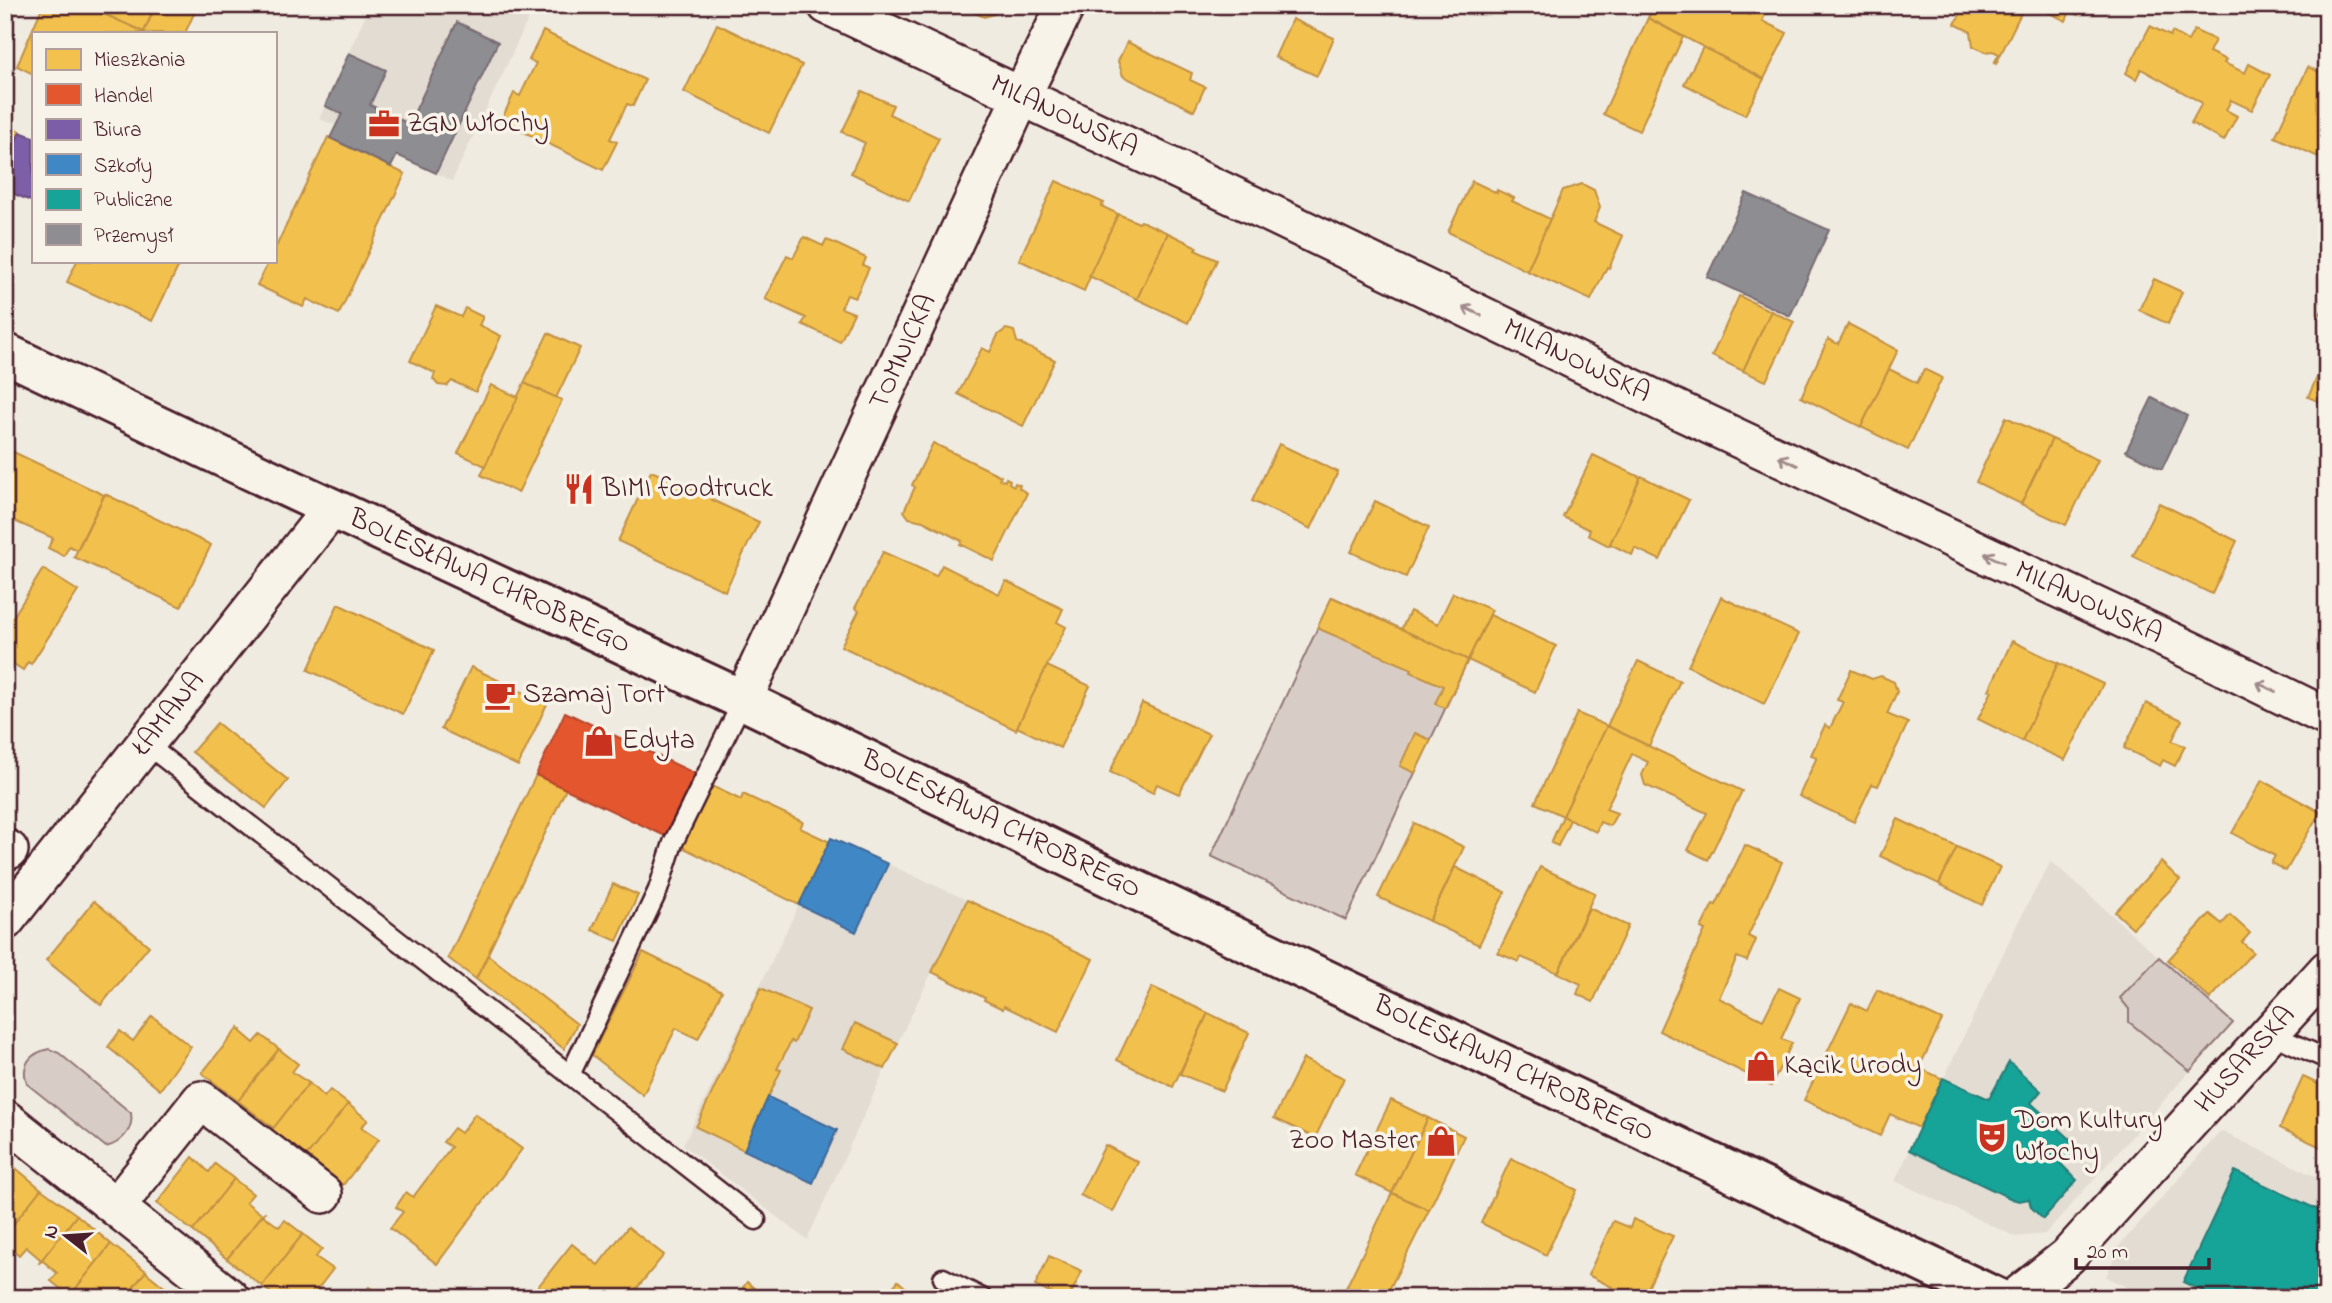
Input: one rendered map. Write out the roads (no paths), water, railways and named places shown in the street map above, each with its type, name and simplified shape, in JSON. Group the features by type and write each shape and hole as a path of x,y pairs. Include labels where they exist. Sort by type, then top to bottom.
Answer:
{"main road":[{"name":"BOLESŁAWA CHROBREGO","path":"5,353 743,700 1119,882 1997,1298"}],"street":[{"name":"MILANOWSKA","path":"827,5 2327,717"},
{"name":"TOMNICKA","path":"743,700 1066,5"},
{"name":"ŁAMANA","path":"5,921 24,857 146,744 332,508"},
{"name":"HUSARSKA","path":"2015,1298 2068,1256 2327,970"},
{"path":"116,1207 201,1100 323,1194"},
{"path":"5,1119 230,1298"}],"lane":[{"path":"570,1075 658,890 673,843 743,700"},
{"path":"146,744 756,1220"},
{"path":"2269,1033 2327,1059"},
{"path":"943,1278 982,1298"}],"place":[{"name":"ZGN Włochy","path":"384,124"},
{"name":"BIMI foodtruck","path":"579,489"},
{"name":"Szamaj Tort","path":"500,695"},
{"name":"Edyta","path":"599,741"},
{"name":"Kącik Urody","path":"1761,1066"},
{"name":"Dom Kultury Włochy","path":"1992,1137"},
{"name":"Zoo Master","path":"1441,1141"}]}
